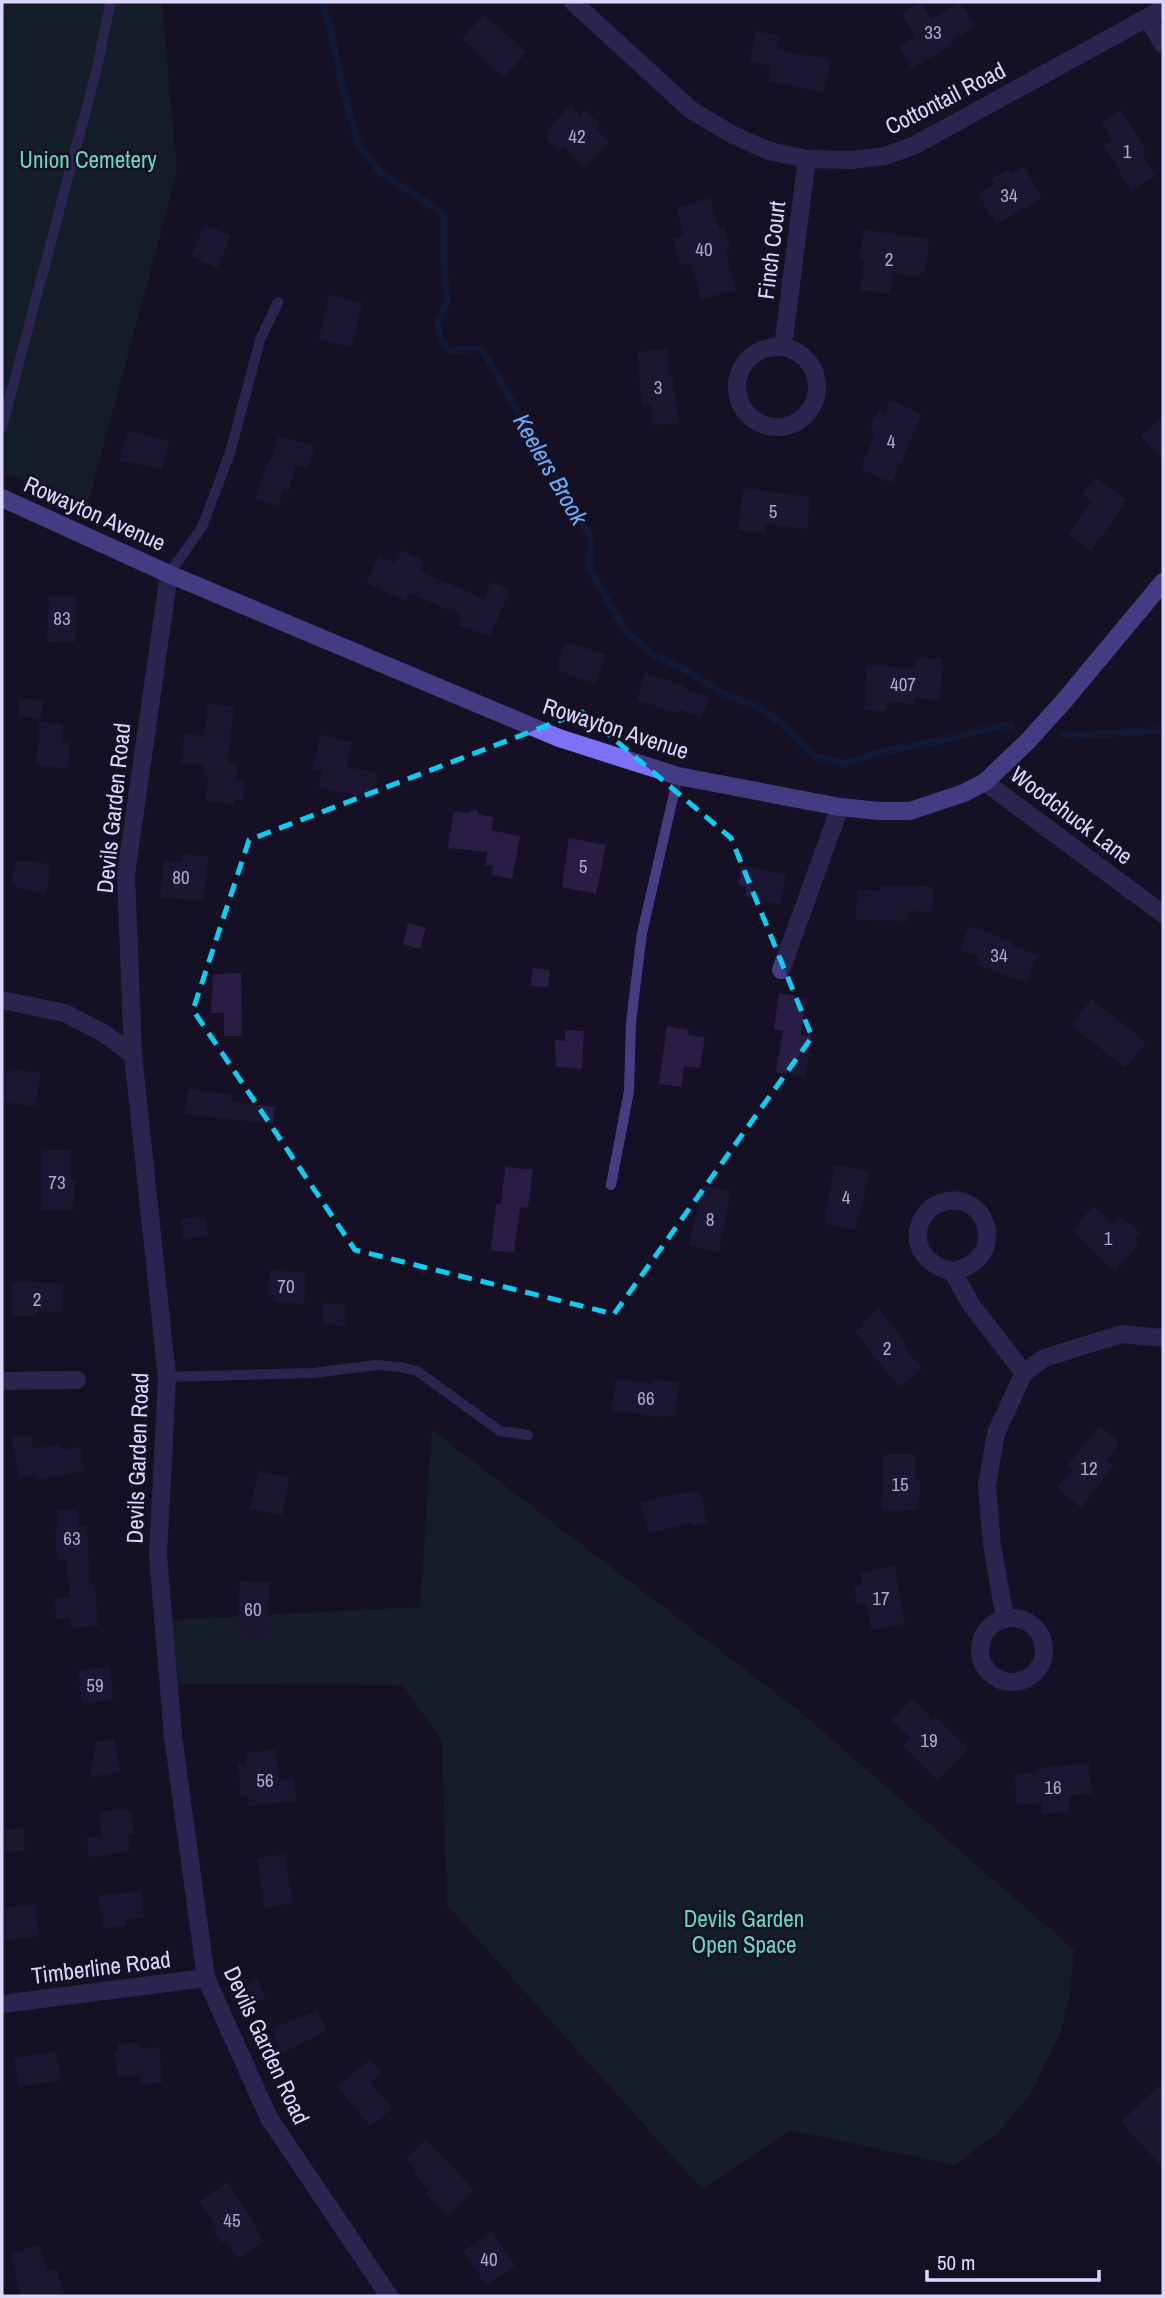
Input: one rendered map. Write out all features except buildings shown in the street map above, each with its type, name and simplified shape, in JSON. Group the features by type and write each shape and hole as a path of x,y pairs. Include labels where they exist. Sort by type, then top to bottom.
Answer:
{"street":[{"name":"Cottontail Road","path":"573,2 691,110 733,135 769,151 807,159 852,160 885,156 915,145 1156,14"},
{"path":"1156,14 1163,44"},
{"name":"Finch Court","path":"783,347 807,159"},
{"path":"769,347 783,347 797,352 808,361 815,373 816,394 808,414 797,423 784,428 770,428 756,423 738,402 738,374 745,361 756,352 769,347"},
{"name":"Rowayton Avenue","path":"2,498 169,574 559,738 678,776 840,807 879,811 910,811 964,793 985,782 1046,721 1163,582"},
{"name":"Devils Garden Road","path":"169,574 126,874 134,1055 167,1377 158,1556 173,1736 206,1978 269,2118 389,2296"},
{"name":"Woodchuck Lane","path":"985,782 1163,914"},
{"path":"781,970 840,807"},
{"path":"2,1000 65,1013 105,1034 134,1055"},
{"path":"952,1271 965,1269 976,1262 984,1252 988,1240 982,1215 972,1206 947,1200 935,1205 925,1214 919,1225 917,1238 921,1251 928,1261 939,1268 952,1271 972,1306 1024,1373"},
{"path":"1005,1619 992,1545 987,1486 996,1433 1024,1373 1044,1358 1112,1337 1122,1335 1163,1338"},
{"path":"2,1381 77,1380"},
{"name":"Timberline Road","path":"2,2004 206,1978"}],"lane":[{"path":"2,427 96,72 110,5"},
{"path":"169,574 202,527 230,453 260,340 278,302"},
{"path":"611,1185 629,1091 631,1022 642,933 678,776"},
{"path":"167,1377 313,1373 376,1365 400,1367 417,1371 500,1431 528,1435"}],"highlighted area":[{"path":"582,712 731,838 812,1037 614,1314 355,1250 193,1010 249,840"}],"green space":[{"name":"Union Cemetery","path":"2,2 162,4 177,172 88,503 2,473"},
{"name":"Devils Garden Open Space","path":"432,1430 799,1711 1074,1950 1070,1992 1062,2029 1030,2095 998,2132 955,2165 790,2130 702,2189 447,1905 442,1742 403,1685 179,1684 169,1620 420,1607"}],"waterway":[{"name":"Keelers Brook","path":"322,2 359,146 381,173 444,214 444,264 448,301 438,321 441,340 450,350 482,349 592,540 589,568 626,632 654,655 686,670 719,691 761,709 780,722 814,756 846,764 876,753 1003,725 1011,726"},
{"name":"Keelers Brook","path":"1063,734 1075,736 1163,730"}]}
